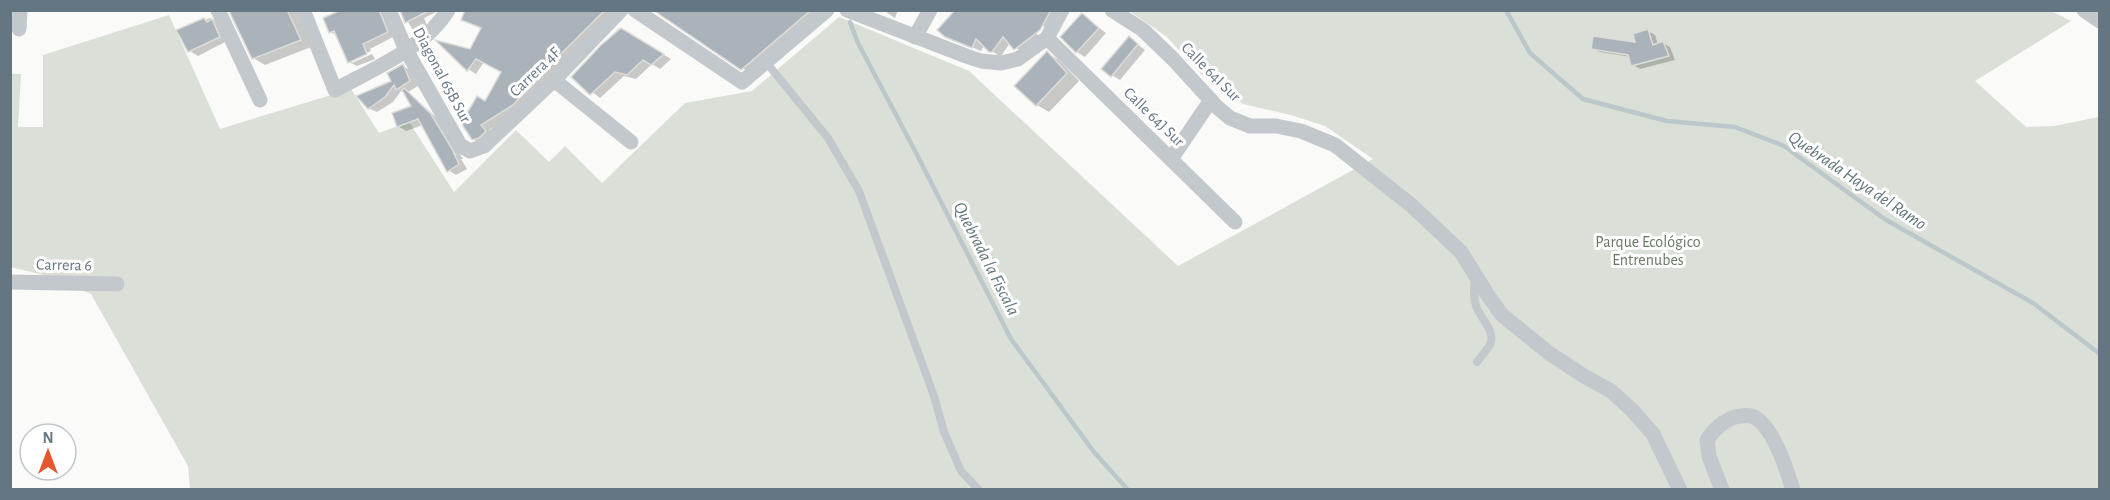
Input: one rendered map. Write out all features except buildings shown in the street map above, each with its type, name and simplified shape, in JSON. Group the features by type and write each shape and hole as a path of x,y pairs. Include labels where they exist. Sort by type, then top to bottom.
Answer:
{"street":[{"path":"19,29 20,10"},
{"path":"218,10 260,100"},
{"path":"303,10 335,90 426,37 440,24 448,10"},
{"name":"Diagonal 65B Sur","path":"389,10 406,50 460,145 470,151"},
{"name":"Carrera 4F","path":"470,151 484,146 554,80 621,10"},
{"path":"635,10 742,82 827,10"},
{"path":"915,37 930,10"},
{"path":"856,12 981,61 1001,63 1018,59 1047,38 1062,10"},
{"name":"Calle 64I Sur","path":"1112,10 1143,30 1230,118 1250,126 1276,126 1301,131 1335,145 1411,205 1461,252 1502,315 1549,353 1611,391 1632,410 1653,434 1680,489"},
{"name":"Calle 64J Sur","path":"1047,38 1235,222"},
{"path":"554,80 631,142"},
{"path":"1171,159 1211,100"},
{"name":"Carrera 6","path":"10,282 117,284"},
{"path":"1722,489 1709,456 1707,440 1721,424 1742,416 1753,417 1762,424 1779,451 1793,489"}],"lane":[{"path":"766,62 828,138 859,191 934,396 944,432 961,471 979,489"},
{"path":"1475,276 1474,290 1477,307 1490,332 1491,340 1490,345 1477,362"}],"green space":[{"name":"Parque Ecológico Entrenubes","path":"1129,11 2051,11 2071,21 1975,81 2026,127 2054,126 2099,117 2099,489 190,489 188,466 91,294 43,275 11,267 11,74 21,74 18,127 43,127 43,55 169,15 220,129 351,89 379,133 409,122 454,192 516,130 549,162 565,146 602,183 685,103 752,91 839,17 969,71 1178,266 1373,159 1325,126 1291,115 1243,104 1201,74 1166,36"}],"waterway":[{"name":"Quebrada Haya del Ramo","path":"1506,10 1530,53 1583,99 1667,121 1735,127 1784,146 1886,220 2033,303 2100,354"},
{"name":"Quebrada la Fiscala","path":"850,22 858,43 1011,339 1094,452 1128,490"}]}
